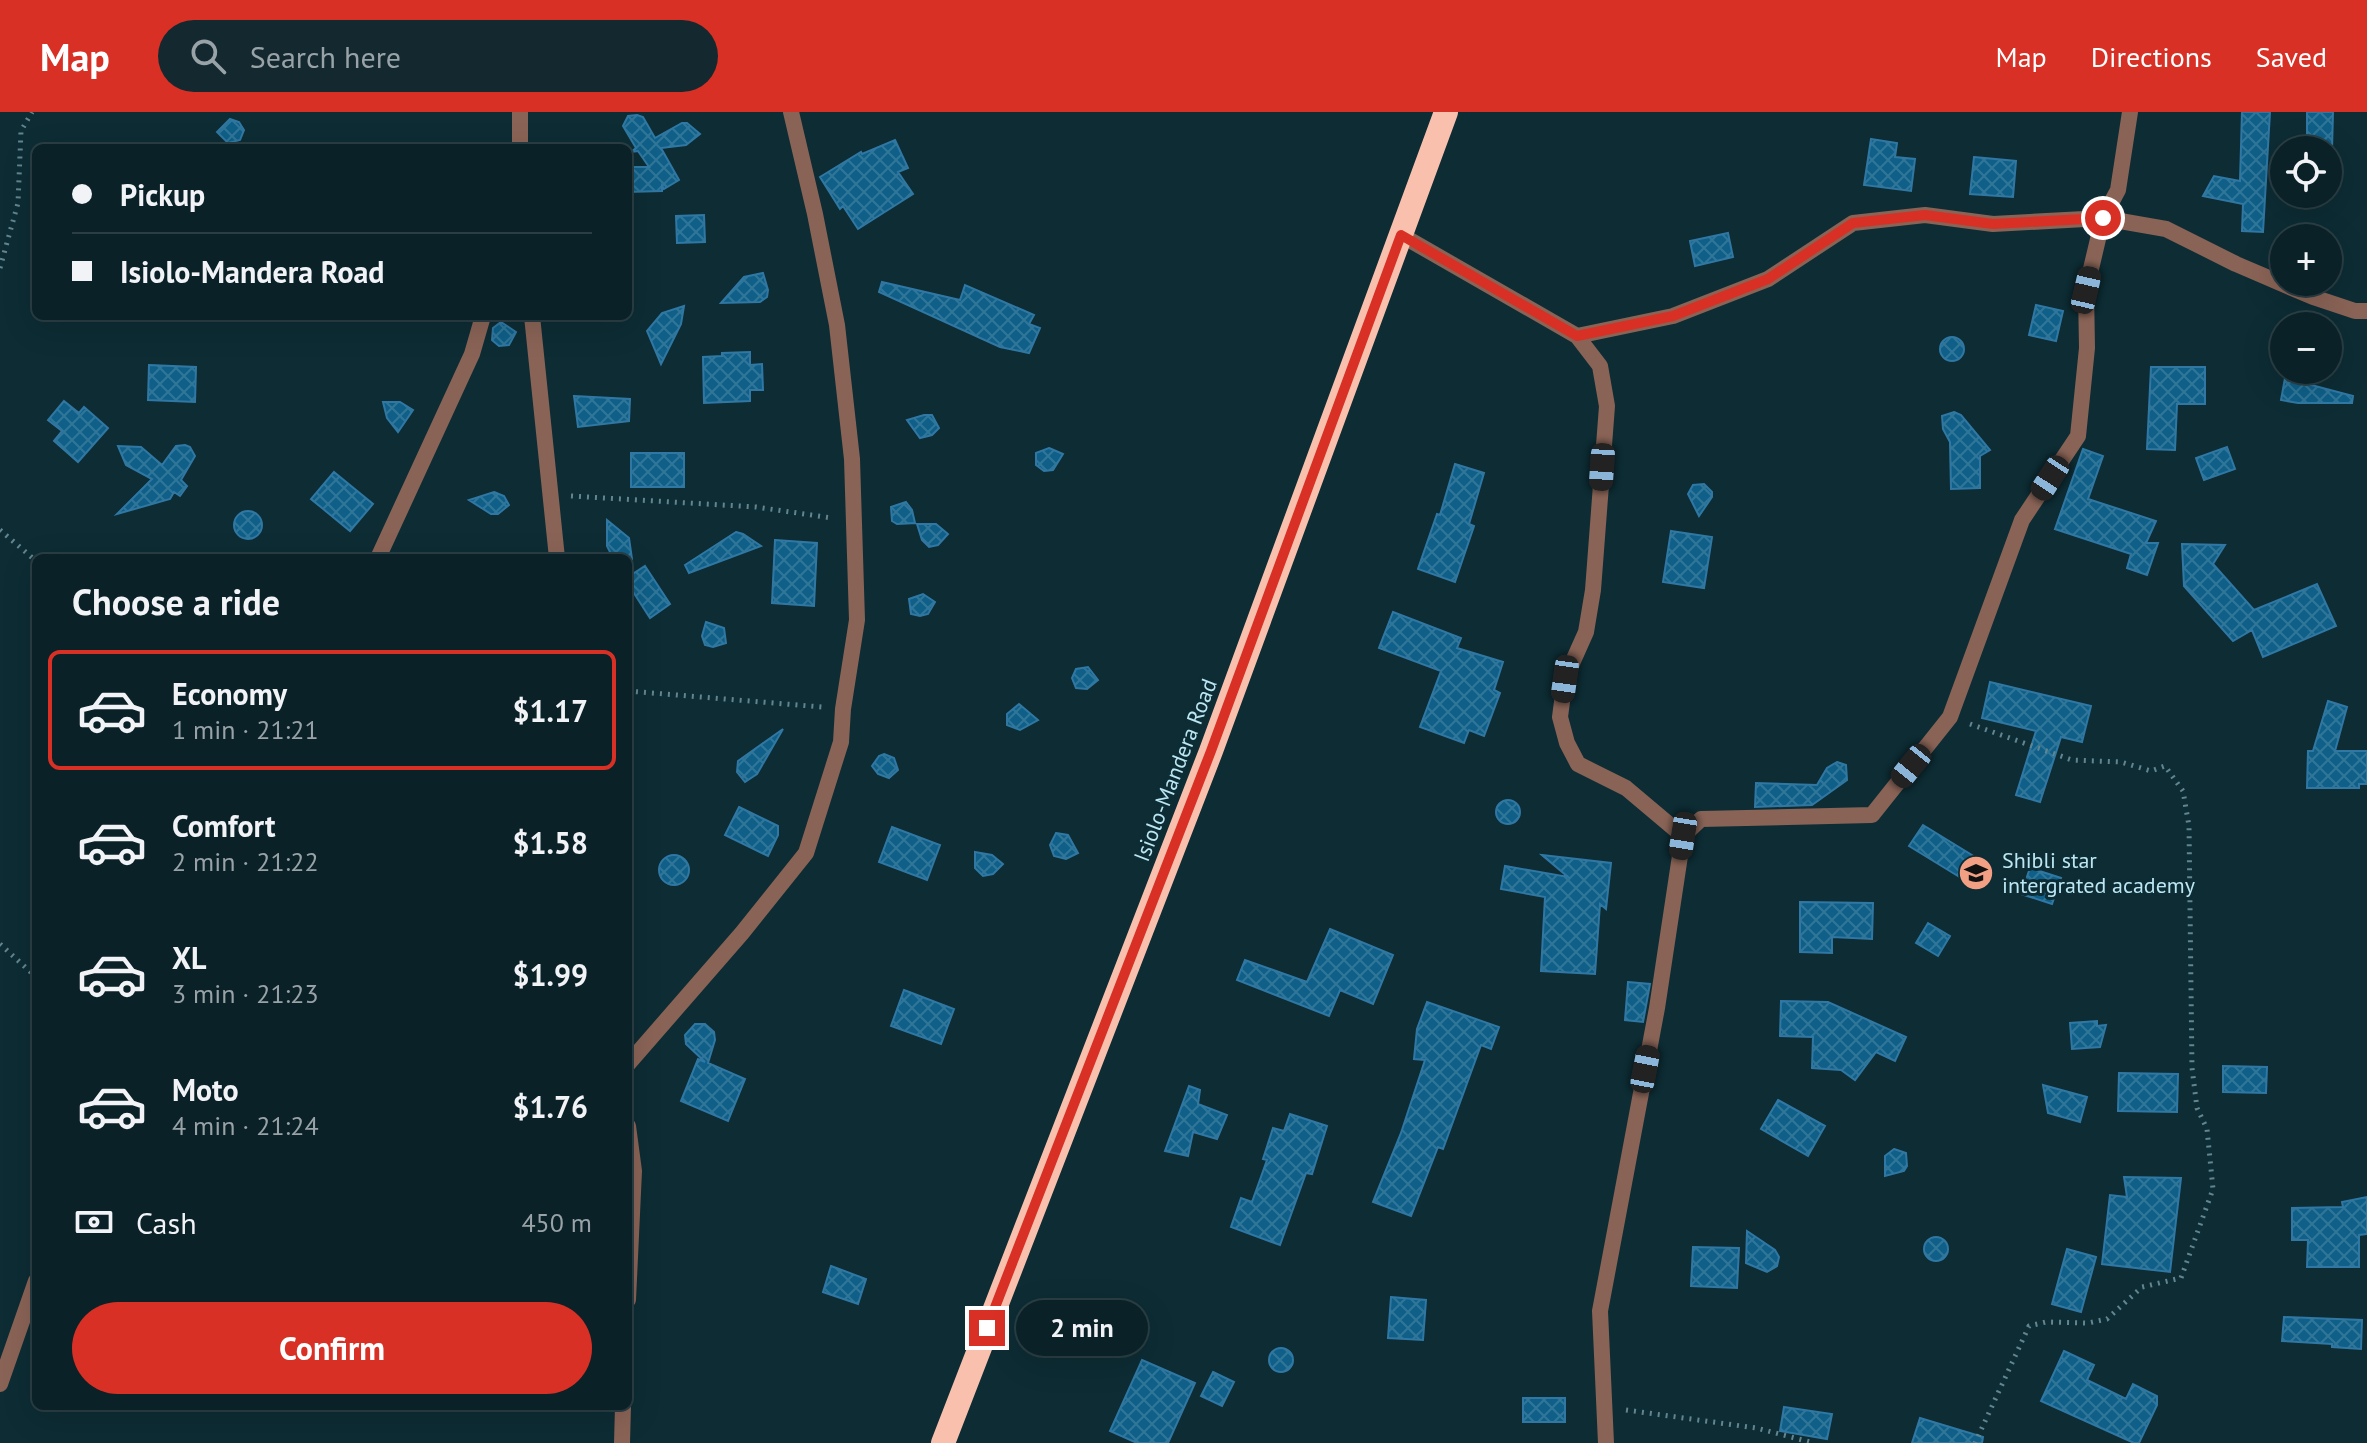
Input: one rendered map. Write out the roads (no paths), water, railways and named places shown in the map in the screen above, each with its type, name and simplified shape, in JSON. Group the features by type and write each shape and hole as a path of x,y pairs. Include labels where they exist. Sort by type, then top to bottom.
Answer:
{"highway":[{"name":"Isiolo-Mandera Road","path":"943,1443 1211,751 1446,112"}],"street":[{"path":"520,112 520,144"},
{"path":"632,1059 742,933 806,853 841,742 857,620 852,459 837,325 791,112"},
{"path":"1606,1443 1600,1311 1657,1008 1683,836 1701,819 1872,815 1950,717 2022,520 2078,436 2087,348 2086,290 2103,218 2118,190 2130,112"},
{"path":"1577,336 1673,316 1768,279 1853,223 1925,215 1993,224 2103,218 2166,229 2313,297 2355,311 2367,311"},
{"path":"1401,235 1577,336 1600,366 1607,406 1593,590 1586,632 1565,679 1560,717 1567,743 1578,764 1626,788 1683,836"},
{"path":"380,554 472,354 482,320"},
{"path":"532,320 557,554"},
{"path":"632,1156 632,1214"},
{"path":"0,1384 32,1292"},
{"path":"622,1443 623,1410"}],"place":[{"name":"Shibli star intergrated academy","path":"1976,873"}]}
